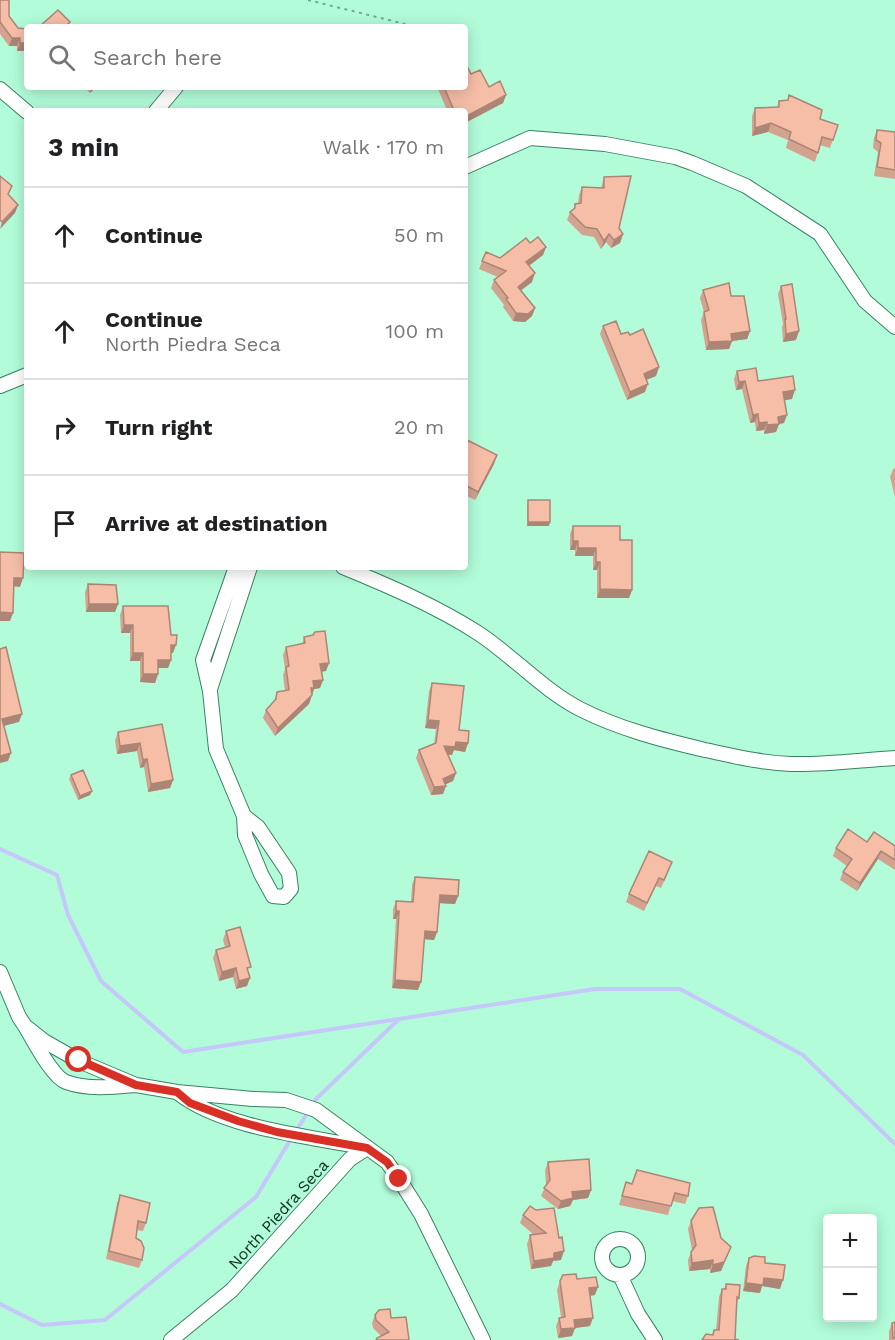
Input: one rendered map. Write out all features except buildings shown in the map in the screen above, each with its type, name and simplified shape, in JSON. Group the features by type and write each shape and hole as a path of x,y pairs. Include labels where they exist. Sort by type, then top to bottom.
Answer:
{"street":[{"path":"0,89 24,109"},
{"path":"158,108 174,90"},
{"path":"468,166 530,138 605,144 675,157 692,163 747,186 820,234 865,301 895,327"},
{"path":"0,386 24,376"},
{"path":"235,570 203,660 210,691 216,749 244,816 245,835 261,874 273,896 284,897 291,889 289,873 258,827 244,816"},
{"path":"210,691 249,570"},
{"path":"350,570 405,594 453,619 478,634 550,689 579,708 616,724 658,738 770,763 794,764 895,758"},
{"path":"0,972 6,1003 19,1017 46,1061 64,1082 101,1088 136,1085"},
{"path":"25,1026 44,1041 79,1060 136,1085 177,1092 286,1100 316,1110 387,1162 421,1214 483,1340"},
{"name":"North Piedra Seca","path":"177,1092 190,1103 238,1121 277,1132 367,1148"},
{"name":"North Piedra Seca","path":"171,1340 232,1290 350,1159 367,1148"},
{"path":"620,1275 638,1314 655,1340"}],"path":[{"path":"308,0 401,24"}],"waterway":[{"path":"0,849 57,875 68,915 101,981 183,1052 595,989 680,989 803,1055 895,1144"},
{"path":"312,1106 316,1099 398,1020"},
{"path":"296,1131 308,1112"},
{"path":"0,1304 42,1325 105,1320 256,1197 292,1137"}],"route":[{"path":"79,1060 136,1085 177,1092 190,1103 238,1121 277,1132 367,1148 387,1162 399,1179"}]}
